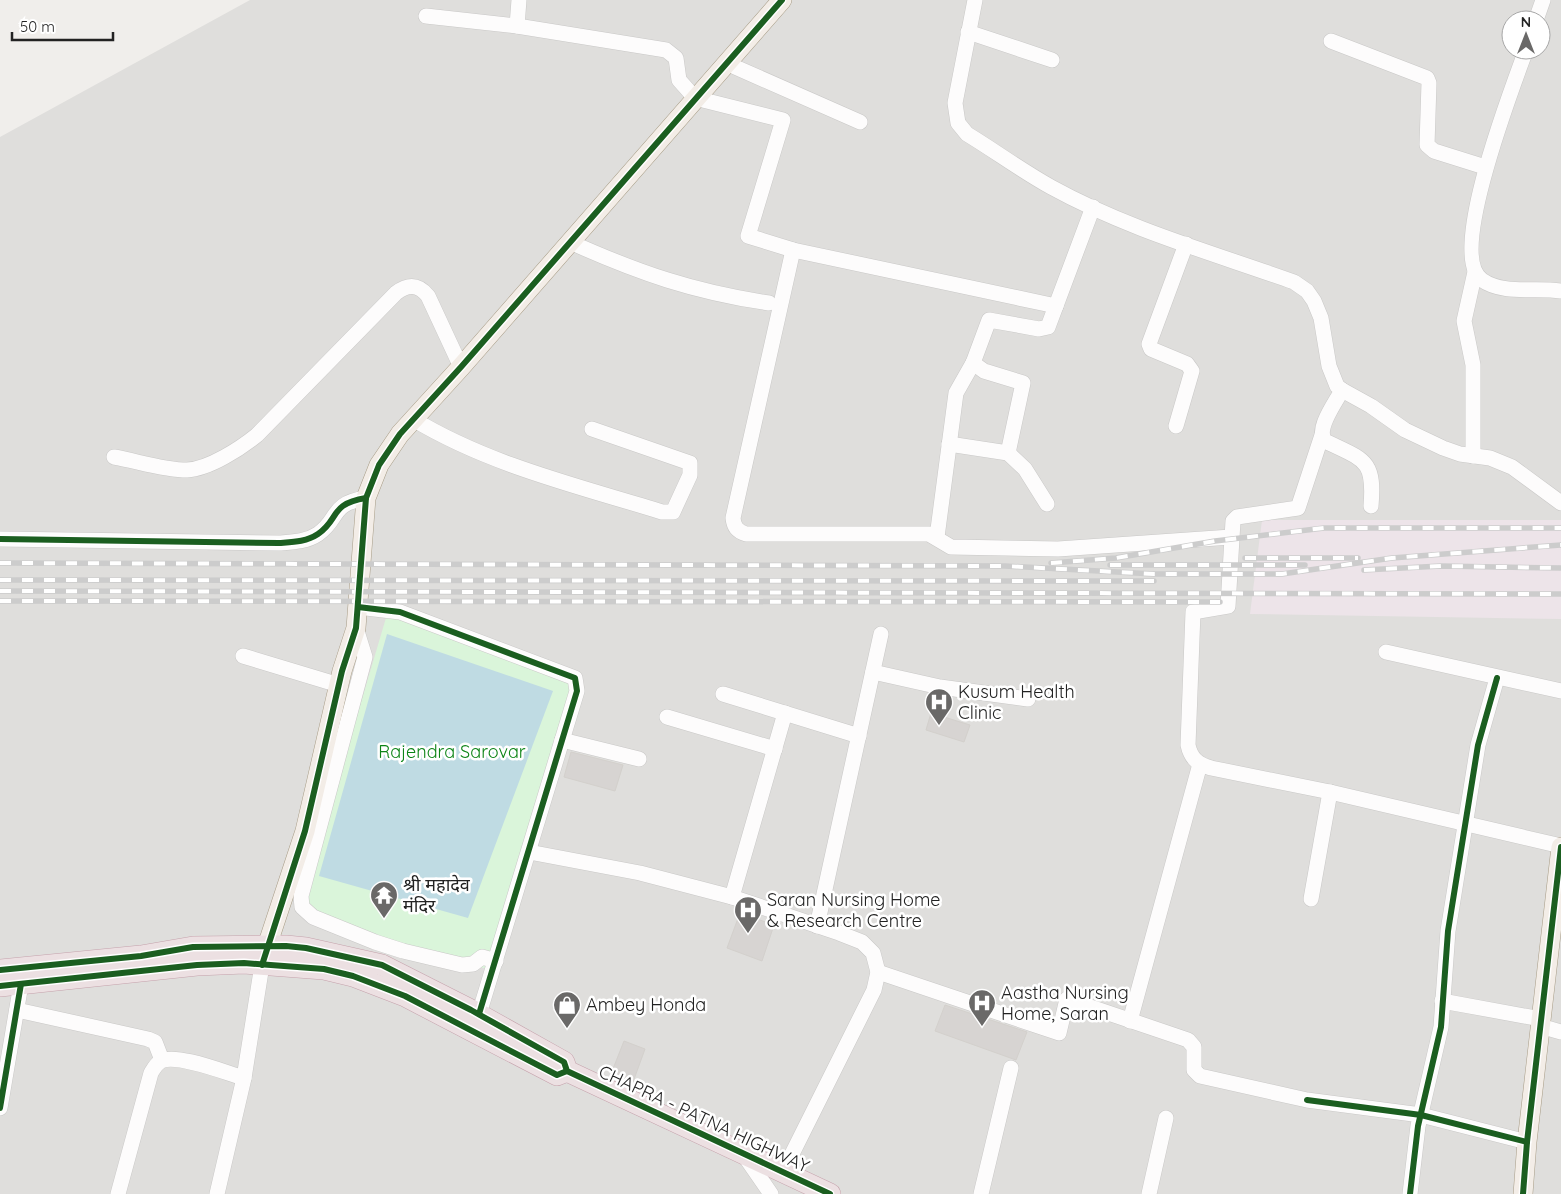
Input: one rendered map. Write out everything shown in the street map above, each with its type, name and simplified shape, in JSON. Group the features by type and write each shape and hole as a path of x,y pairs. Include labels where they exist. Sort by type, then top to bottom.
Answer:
{"highway":[{"name":"CHAPRA - PATNA HIGHWAY","path":"0,970 141,956 193,947 264,956 353,976 405,996 557,1075 567,1071"},
{"name":"CHAPRA - PATNA HIGHWAY","path":"0,986 197,965 306,948 382,965 479,1014 564,1062 567,1071 830,1194"}],"main road":[{"path":"264,956 305,831 339,685 356,628 366,498 379,465 400,434 413,419 461,367 782,0"},
{"path":"1523,1194 1541,1023 1559,888 1561,846"}],"street":[{"path":"517,26 519,0"},
{"path":"975,0 956,96 955,113 958,123 968,134 1050,187 1092,207 1186,244 1294,282 1307,291 1321,318 1329,366 1337,386 1371,406 1405,430 1444,448 1473,456 1490,458 1512,467 1561,503"},
{"path":"426,16 517,26 666,50 676,58 681,84 696,98 783,120 748,236 792,250 1056,306"},
{"path":"968,32 1052,60"},
{"path":"1331,41 1427,78 1429,83 1428,145 1434,151 1485,167"},
{"path":"1473,456 1473,365 1464,321 1475,272 1472,254 1474,229 1485,167 1522,60"},
{"path":"726,63 860,122"},
{"path":"936,536 956,393 973,363 989,320 1045,328 1049,325 1092,207"},
{"path":"570,242 634,270 675,283 709,293 770,303"},
{"path":"1176,426 1192,370 1186,364 1151,349 1148,344 1186,244"},
{"path":"792,250 733,518 734,526 739,532 746,534 930,534 936,536 944,545 951,547 1058,549 1231,537"},
{"path":"1475,272 1481,279 1496,286 1561,291"},
{"path":"114,457 187,470 200,467 236,450 257,435 396,293 408,286 419,288 428,296 461,367"},
{"path":"973,363 984,371 1022,383 1008,453"},
{"path":"1342,390 1322,428 1322,435 1298,508 1236,517 1233,521 1231,537 1228,606 1194,612 1188,745 1193,760 1200,764 1561,846"},
{"path":"413,419 444,438 488,456 662,512 673,512 690,475 690,462 592,430"},
{"path":"1322,435 1325,441 1359,458 1369,468 1373,484 1371,506"},
{"path":"949,444 1008,453 1025,469 1047,504"},
{"path":"0,538 279,543 304,541 318,534 340,507 351,500 366,498"},
{"path":"358,607 400,612 575,678 577,691 479,1014"},
{"path":"356,628 365,657 301,896 302,907 312,918 375,942 455,965 467,965 482,957 496,962"},
{"path":"817,926 881,634"},
{"path":"1386,652 1561,691"},
{"path":"243,656 339,685"},
{"path":"873,672 940,687 1028,699"},
{"path":"1410,1194 1421,1115 1441,1027 1448,931 1478,745 1497,678"},
{"path":"723,694 859,736"},
{"path":"732,897 786,714"},
{"path":"667,717 775,749"},
{"path":"562,740 639,759"},
{"path":"1130,1021 1200,764"},
{"path":"1311,899 1330,792"},
{"path":"529,852 640,873 732,897 862,942 874,953 878,972 874,990 783,1172"},
{"path":"217,1194 244,1078 264,956"},
{"path":"878,972 1059,1033 1067,999 1192,1043 1194,1047 1194,1070 1200,1076 1306,1100 1421,1115 1527,1142"},
{"path":"0,1108 21,984"},
{"path":"1442,1000 1541,1023 1561,1032"},
{"path":"17,1010 148,1038 155,1042 162,1060"},
{"path":"118,1194 151,1073 156,1064 162,1060 178,1060 244,1078"},
{"path":"981,1194 1011,1068"},
{"path":"1149,1194 1166,1118"},
{"path":"744,1155 771,1194"}],"shaded area":[{"path":"250,0 1561,0 1561,1194 0,1194 0,137"},
{"path":"1262,520 1561,520 1561,619 1250,614"}],"green space":[{"name":"Rajendra Sarovar","path":"388,611 581,679 493,971 317,918 303,899"}],"water":[{"name":"Rajendra Sarovar","path":"387,634 553,691 468,918 319,876"}],"building":[{"path":"931,713 970,725 964,742 926,730"},
{"path":"571,752 623,765 615,791 564,777"},
{"path":"740,913 774,925 762,961 727,948"},
{"path":"945,1005 1027,1032 1016,1060 935,1031"},
{"path":"624,1041 645,1049 633,1082 611,1074"}],"railway":[{"path":"1051,563 1116,558 1215,541 1324,528 1561,528"},
{"path":"0,563 1005,566 1154,574 1282,574 1392,558 1561,545"},
{"path":"1245,558 1358,558"},
{"path":"1110,565 1305,565"},
{"path":"1364,570 1441,566 1561,568"},
{"path":"0,580 1154,581"},
{"path":"0,591 1561,594"},
{"path":"0,601 1220,602"}],"cycle path":[{"path":"262,965 305,831 342,671 356,628 366,498 379,465 400,434 461,367 782,0"},
{"path":"0,539 294,542 309,539 318,534 330,523 340,508 346,504 366,498"},
{"path":"358,607 400,612 575,678 577,691 479,1014"},
{"path":"1410,1194 1418,1126 1441,1027 1448,931 1478,745 1497,678"},
{"path":"1523,1194 1527,1142 1561,847"},
{"path":"0,970 141,956 193,947 286,946 306,948 382,965 471,1010 564,1062 567,1071 830,1194"},
{"path":"0,986 197,965 244,963 324,969 353,976 405,996 557,1075 567,1071"},
{"path":"0,1108 21,984"},
{"path":"1307,1100 1421,1115 1527,1142"}],"place":[{"name":"Kusum Health Clinic","path":"939,726"},
{"name":"श्री महादेव मंदिर","path":"384,919"},
{"name":"Saran Nursing Home & Research Centre","path":"748,934"},
{"name":"Aastha Nursing Home, Saran","path":"982,1027"},
{"name":"Ambey Honda","path":"567,1029"}]}
